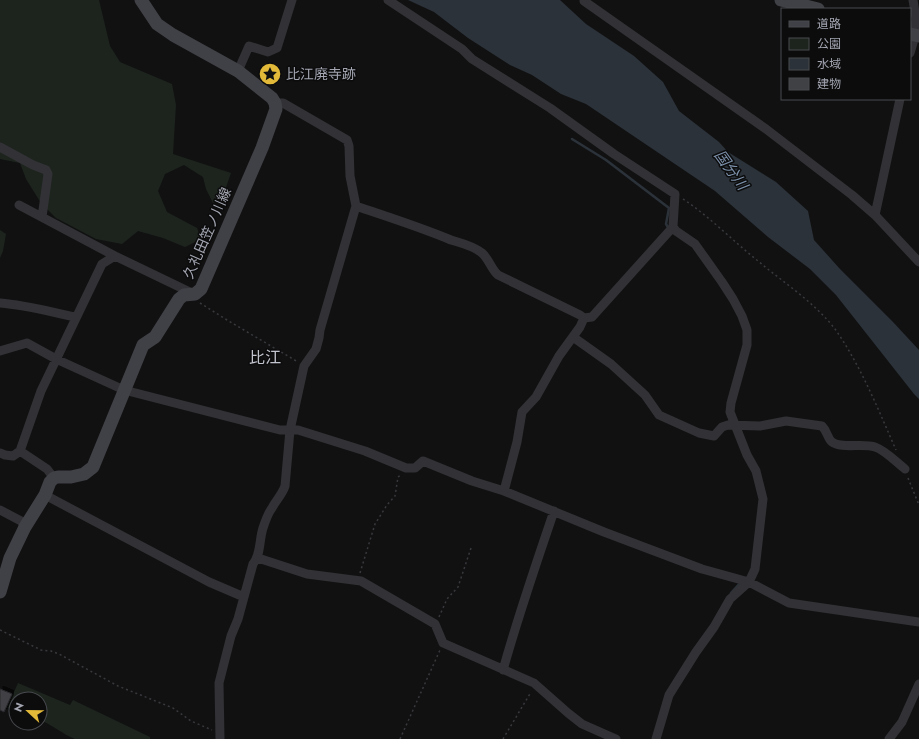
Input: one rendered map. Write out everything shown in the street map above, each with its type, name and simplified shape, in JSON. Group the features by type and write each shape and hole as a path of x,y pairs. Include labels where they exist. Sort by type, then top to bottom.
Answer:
{"main road":[{"path":"141,0 157,24 173,35 238,71 272,98 275,103"},
{"path":"781,0 814,8"},
{"name":"久礼田笠ノ川線","path":"54,478 71,477 84,474 93,467 143,345 155,337 179,299 184,295 195,294 201,289 262,148 276,109 275,103"},
{"path":"0,592 2,578 10,558 45,495 50,482 54,478"}],"street":[{"path":"238,71 249,46 268,52 278,48 292,0"},
{"path":"356,206 411,224 474,249 482,253 498,275 584,318 592,317 671,229 675,194 614,154 550,108 472,59 462,49 388,0"},
{"path":"584,1 766,129 852,195 875,215 919,262"},
{"path":"911,49 915,35 915,2"},
{"path":"875,215 900,100"},
{"path":"220,737 220,683 231,636 238,619 253,564 258,558 258,548 263,530 271,508 283,492 285,486 290,430 304,366 316,349 320,330 356,206 350,176 349,146 347,140 283,103 275,103"},
{"path":"0,147 33,166 46,170 48,174 42,217"},
{"path":"19,205 114,256 195,294"},
{"path":"656,739 669,695 714,628 730,599 755,568 763,499 761,485 756,471 733,425 730,412 731,403 747,344 747,330 742,316 733,299 695,244 671,229"},
{"path":"0,453 13,456 20,451 34,408 76,317 102,264 114,256"},
{"path":"0,303 20,304 49,312 76,317"},
{"path":"504,491 517,442 522,412 536,397 559,356 580,327 584,318"},
{"path":"573,337 611,364 644,395 659,415 698,433 714,436 722,428 733,425 760,426 786,421 822,426 827,430 832,442 875,447 905,469"},
{"path":"0,351 27,343 56,359 124,390 280,430 298,430 365,451 406,468 415,468 423,461 472,481 504,491 702,569 744,581 789,603 919,622"},
{"path":"20,451 47,469 54,478"},
{"path":"45,495 209,582 244,597"},
{"path":"0,510 21,521 26,527"},
{"path":"502,670 554,511"},
{"path":"258,558 307,574 362,581 376,588 435,626 443,643 502,670 534,682 582,724 616,739"},
{"path":"890,739 902,722 919,684"}],"path":[{"path":"675,194 694,206 822,313 853,357 867,384 919,504"},
{"path":"195,294 198,302 304,366"},
{"path":"358,581 375,524 387,505 395,496 398,478 406,468"},
{"path":"435,626 447,599 458,587 471,548"},
{"path":"0,630 41,650 59,654 118,686 173,708 191,721 220,737"},
{"path":"400,739 443,643"},
{"path":"503,739 530,694 534,682"}],"green space":[{"path":"0,0 99,0 110,46 120,62 172,84 176,105 173,154 231,173 223,196 213,203 206,189 203,177 184,165 165,174 158,191 167,212 197,228 201,239 185,247 163,238 138,231 122,244 96,239 56,218 41,203 26,179 20,163 0,159"},
{"path":"0,230 6,234 3,251 0,258"},
{"path":"18,683 37,691 14,691"},
{"path":"48,696 70,705 73,700 150,737 150,739 75,739 49,724"}],"water":[{"name":"国分川","path":"408,0 560,0 586,24 634,56 663,82 679,111 719,142 728,152 776,182 808,211 814,240 840,269 919,350 919,399 836,295 810,269 768,237 715,191 586,104 561,94 532,75 510,65 468,38 434,12"}],"building":[{"path":"0,689 8,692 8,703 4,712 0,710"}],"waterway":[{"path":"572,139 606,160 669,208 666,224 669,229"},
{"path":"731,593 741,582"}],"place":[{"name":"比江廃寺跡","path":"270,74"}],"district":[{"name":"比江","path":"265,357"}]}
